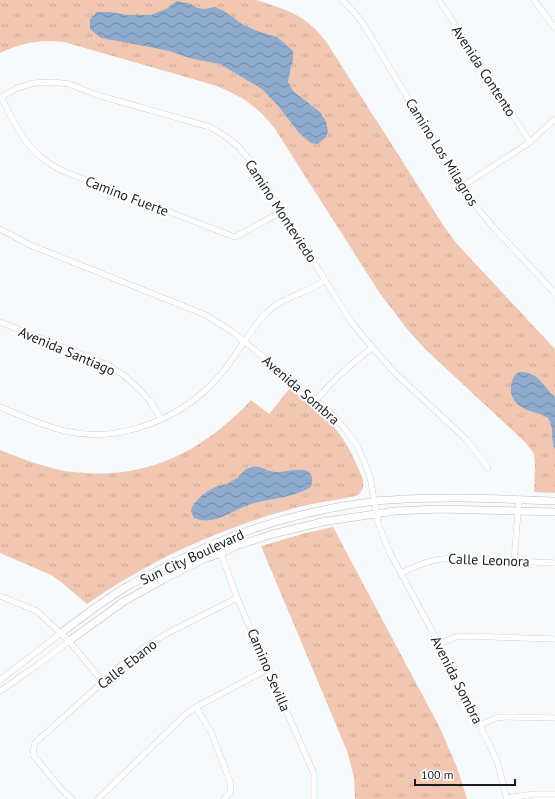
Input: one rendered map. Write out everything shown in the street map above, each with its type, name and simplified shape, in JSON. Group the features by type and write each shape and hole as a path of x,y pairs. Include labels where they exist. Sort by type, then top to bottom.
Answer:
{"street":[{"name":"Camino Los Milagros","path":"342,0 362,22 471,199 495,229 555,293"},
{"name":"Avenida Contento","path":"439,0 530,142"},
{"path":"534,0 555,28"},
{"name":"Camino Monteviedo","path":"0,98 17,88 34,83 53,82 69,84 97,95 210,127 225,136 238,146 248,158 352,323 396,374 467,440 488,468"},
{"name":"Camino Fuerte","path":"0,98 24,140 46,161 66,172 235,237 282,212"},
{"path":"463,186 530,142 555,119"},
{"name":"Avenida Sombra","path":"0,229 30,245 206,315 234,333 331,413 356,444 364,461 370,477 378,523 387,546 480,725 496,761 507,799"},
{"path":"0,407 51,427 66,431 90,434 112,434 150,424 173,414 209,387 220,376 258,322 274,306 297,294 318,286 325,280"},
{"name":"Avenida Santiago","path":"0,322 108,365 125,376 141,391 150,401 161,419"},
{"path":"316,400 336,377 372,348"},
{"name":"Sun City Boulevard","path":"0,680 89,612 126,587 173,562 217,542 268,524 321,510 374,501 464,498 555,501"},
{"path":"514,561 519,500"},
{"name":"Sun City Boulevard","path":"0,691 33,669 123,602 204,559 222,553 236,546 273,534 322,522 395,511 440,508 555,512"},
{"name":"Camino Sevilla","path":"217,542 237,598 314,774 314,799"},
{"name":"Calle Leonora","path":"401,573 420,564 439,559 451,558 555,563"},
{"path":"1,598 37,611 69,641 103,682"},
{"name":"Calle Ebano","path":"72,799 33,755 35,743 125,662 142,649 166,634 237,598"},
{"path":"439,644 458,636 555,639"},
{"path":"98,799 185,715 196,707 268,669"},
{"path":"196,707 211,732 231,784 230,793 224,799"},
{"path":"480,725 496,718 504,717 555,718"},
{"path":"507,799 534,794 555,794"}],"green space":[{"path":"0,0 256,0 296,15 312,26 327,43 445,228 457,244 555,349 555,493 534,492 534,454 525,442 425,349 407,329 379,292 275,129 256,108 242,98 217,86 64,42 47,41 31,43 0,53"},
{"path":"290,388 335,428 347,445 363,480 363,489 358,495 284,511 257,519 206,538 134,574 87,604 51,575 0,553 0,450 36,464 67,471 109,473 133,470 155,465 197,446 234,417 251,400 269,414"},
{"path":"333,527 441,730 458,770 467,799 355,799 354,777 347,751 261,546"}],"water":[{"path":"177,1 191,4 197,8 205,9 215,7 224,11 242,24 257,31 277,37 293,51 293,60 288,82 293,91 320,112 326,122 328,132 325,138 318,144 311,143 300,134 279,107 262,89 220,64 193,59 169,51 101,38 90,29 90,19 97,12 110,12 128,15 151,15 166,9"},
{"path":"519,372 526,372 536,377 555,397 555,450 551,426 548,418 522,408 516,403 511,394 511,383"},
{"path":"258,467 274,472 295,470 307,471 312,479 311,487 296,494 248,505 216,519 199,520 194,518 191,511 193,505 202,495 215,487 227,484 237,478 246,469"}]}
